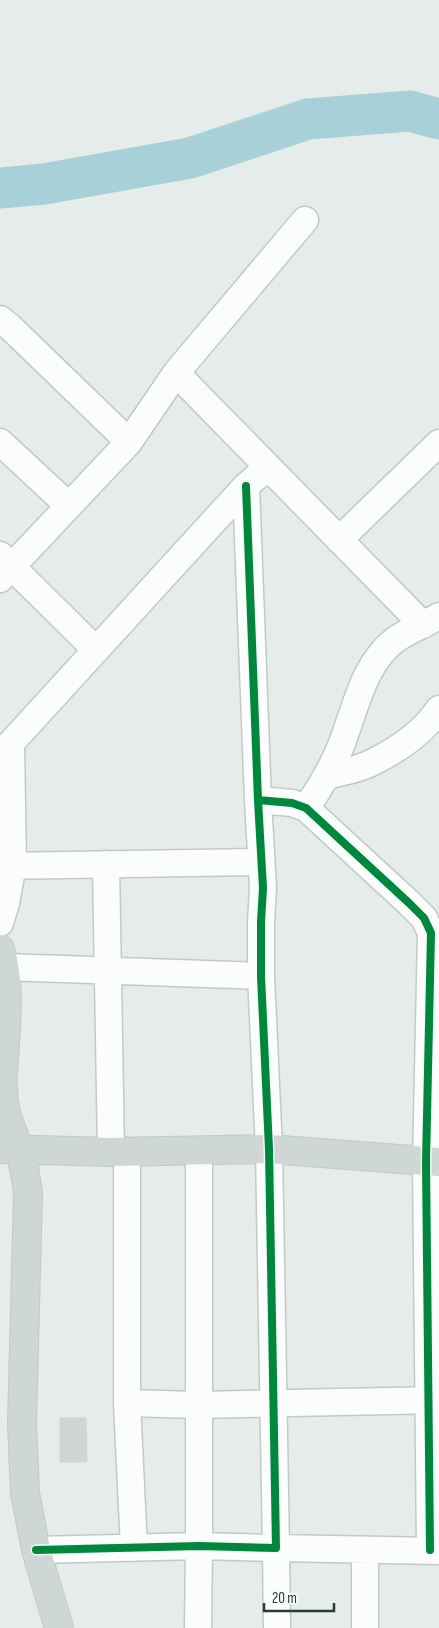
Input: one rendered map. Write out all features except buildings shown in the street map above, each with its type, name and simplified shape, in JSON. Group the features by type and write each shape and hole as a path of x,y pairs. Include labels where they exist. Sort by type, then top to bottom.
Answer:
{"main road":[{"path":"3,958 6,1012 2,1087 4,1107 9,1126 6,1154"},
{"path":"6,1154 269,1149 433,1162"},
{"path":"6,1154 25,1168 28,1194 22,1423 25,1494 36,1550 59,1628"}],"street":[{"path":"96,650 4,567 69,506 128,442 176,374 305,220"},
{"path":"0,319 128,442"},
{"path":"176,374 339,540 431,620 395,640 378,659 362,688 328,776 306,808"},
{"path":"0,442 69,506"},
{"path":"339,540 439,444"},
{"path":"0,922 6,903 5,748 246,486 267,468"},
{"path":"246,486 263,888 261,922 262,976 269,1149 277,1628"},
{"path":"328,776 368,765 406,742 439,709"},
{"path":"36,1550 200,1546 434,1551 431,933 424,918 409,903 306,808 292,803 258,800"},
{"path":"6,866 261,862"},
{"path":"106,864 108,970 119,1151 127,1403 134,1548"},
{"path":"3,958 108,970 262,976"},
{"path":"198,1628 200,1546 198,1405 199,1151"},
{"path":"127,1403 198,1405 433,1400"},
{"path":"365,1550 366,1628"}],"waterway":[{"path":"0,188 44,184 190,158 308,119 410,111 439,119"}],"cycle path":[{"path":"36,1550 199,1546 276,1548 269,1149 261,976 263,888 246,486"},
{"path":"258,800 292,803 306,808 409,903 424,918 431,933 426,1162 430,1550"}]}
